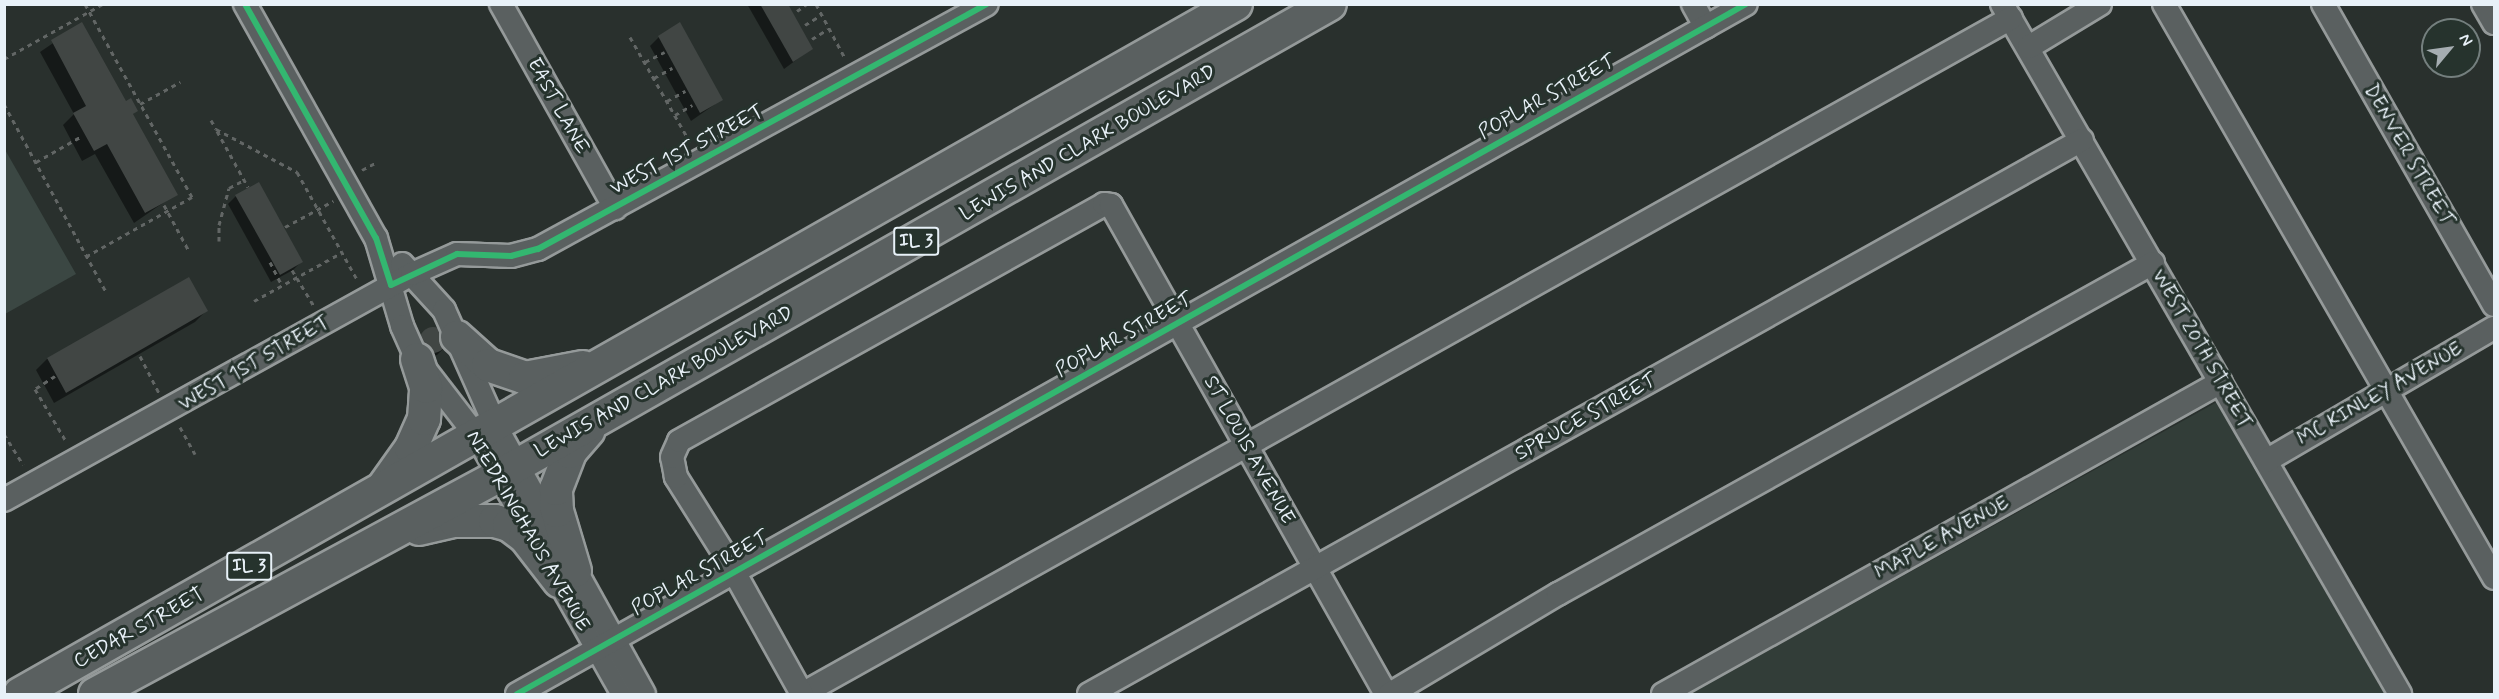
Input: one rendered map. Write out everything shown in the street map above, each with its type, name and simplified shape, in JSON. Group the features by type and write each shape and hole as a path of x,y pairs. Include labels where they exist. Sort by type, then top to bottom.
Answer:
{"highway":[{"name":"IL 3","path":"487,432 1236,4"},
{"name":"LEWIS AND CLARK BOULEVARD","path":"508,470 1330,4"},
{"path":"457,337 488,365 525,378 550,376 616,358"},
{"path":"379,493 411,448 424,419 426,387 417,359"},
{"path":"567,576 556,489 570,452 598,420"},
{"name":"CEDAR STREET","path":"20,694 487,432"},
{"name":"CEDAR STREET","path":"94,694 508,470"},
{"path":"381,540 455,521 495,521 509,525 525,537 567,576"}],"street":[{"name":"NIEDRINGHAUS AVENUE","path":"245,4 376,238 402,326 417,359 487,432"},
{"name":"EAST LANE","path":"501,4 615,208"},
{"name":"WEST 1ST STREET","path":"4,500 412,274 457,254 511,256 538,249 987,4"},
{"path":"1693,4 1706,27"},
{"name":"POPLAR STREET","path":"517,694 1746,4"},
{"path":"2029,47 2100,4"},
{"path":"2164,4 2494,578"},
{"name":"DENVER STREET","path":"2323,4 2494,305"},
{"path":"2483,4 2494,24"},
{"path":"734,573 802,694 1247,445 2007,11"},
{"name":"WEST 20TH STREET","path":"2007,11 2400,694"},
{"name":"SPRUCE STREET","path":"1089,694 2082,140"},
{"name":"ST LOUIS AVENUE","path":"734,573 676,477 672,457 679,441 1094,208 1111,206 1385,694"},
{"name":"NIEDRINGHAUS AVENUE","path":"376,238 444,310 457,337 475,386 487,432 605,645 623,694"},
{"path":"1385,694 1568,588 2153,263"},
{"name":"MC KINLEY AVENUE","path":"2266,461 2494,328"},
{"name":"MAPLE AVENUE","path":"1663,694 2221,382"},
{"name":"NIEDRINGHAUS AVENUE","path":"605,645 644,694"}],"path":[{"path":"85,4 192,197 87,256"},
{"path":"4,59 103,4"},
{"path":"797,11 807,4"},
{"path":"816,4 847,62"},
{"path":"805,25 821,15"},
{"path":"812,39 829,28"},
{"path":"630,37 693,148"},
{"path":"644,63 665,52"},
{"path":"654,78 672,68"},
{"path":"140,104 180,82"},
{"path":"667,101 685,91"},
{"path":"4,104 106,292"},
{"path":"675,115 692,105"},
{"path":"211,120 248,187"},
{"path":"216,129 297,172 316,210 368,298"},
{"path":"36,162 82,136"},
{"path":"219,242 219,225 229,188 244,180"},
{"path":"285,227 351,192"},
{"path":"164,205 189,250"},
{"path":"254,301 341,253"},
{"path":"270,262 282,285"},
{"path":"292,270 316,310"},
{"path":"55,376 35,389 68,443 78,437"},
{"path":"149,398 159,392"},
{"path":"4,434 24,467"}],"shaded area":[{"path":"4,148 76,274 5,314 4,314"},
{"path":"2217,402 2385,694 1690,694"}],"building":[{"path":"760,4 788,4 813,49 793,62"},
{"path":"82,22 126,101 131,98 138,111 133,114 178,195 145,213 107,144 94,151 73,113 86,106 51,40"},
{"path":"680,22 723,100 700,113 658,36"},
{"path":"259,182 303,262 280,275 235,195"},
{"path":"189,277 208,311 66,393 47,358"},
{"path":"433,327 442,331 446,340 442,349 433,353 424,349 420,340 424,331"}],"cycle path":[{"path":"245,4 376,238 391,285 457,254 511,256 538,249 987,4"},
{"path":"517,694 1746,4"}]}
